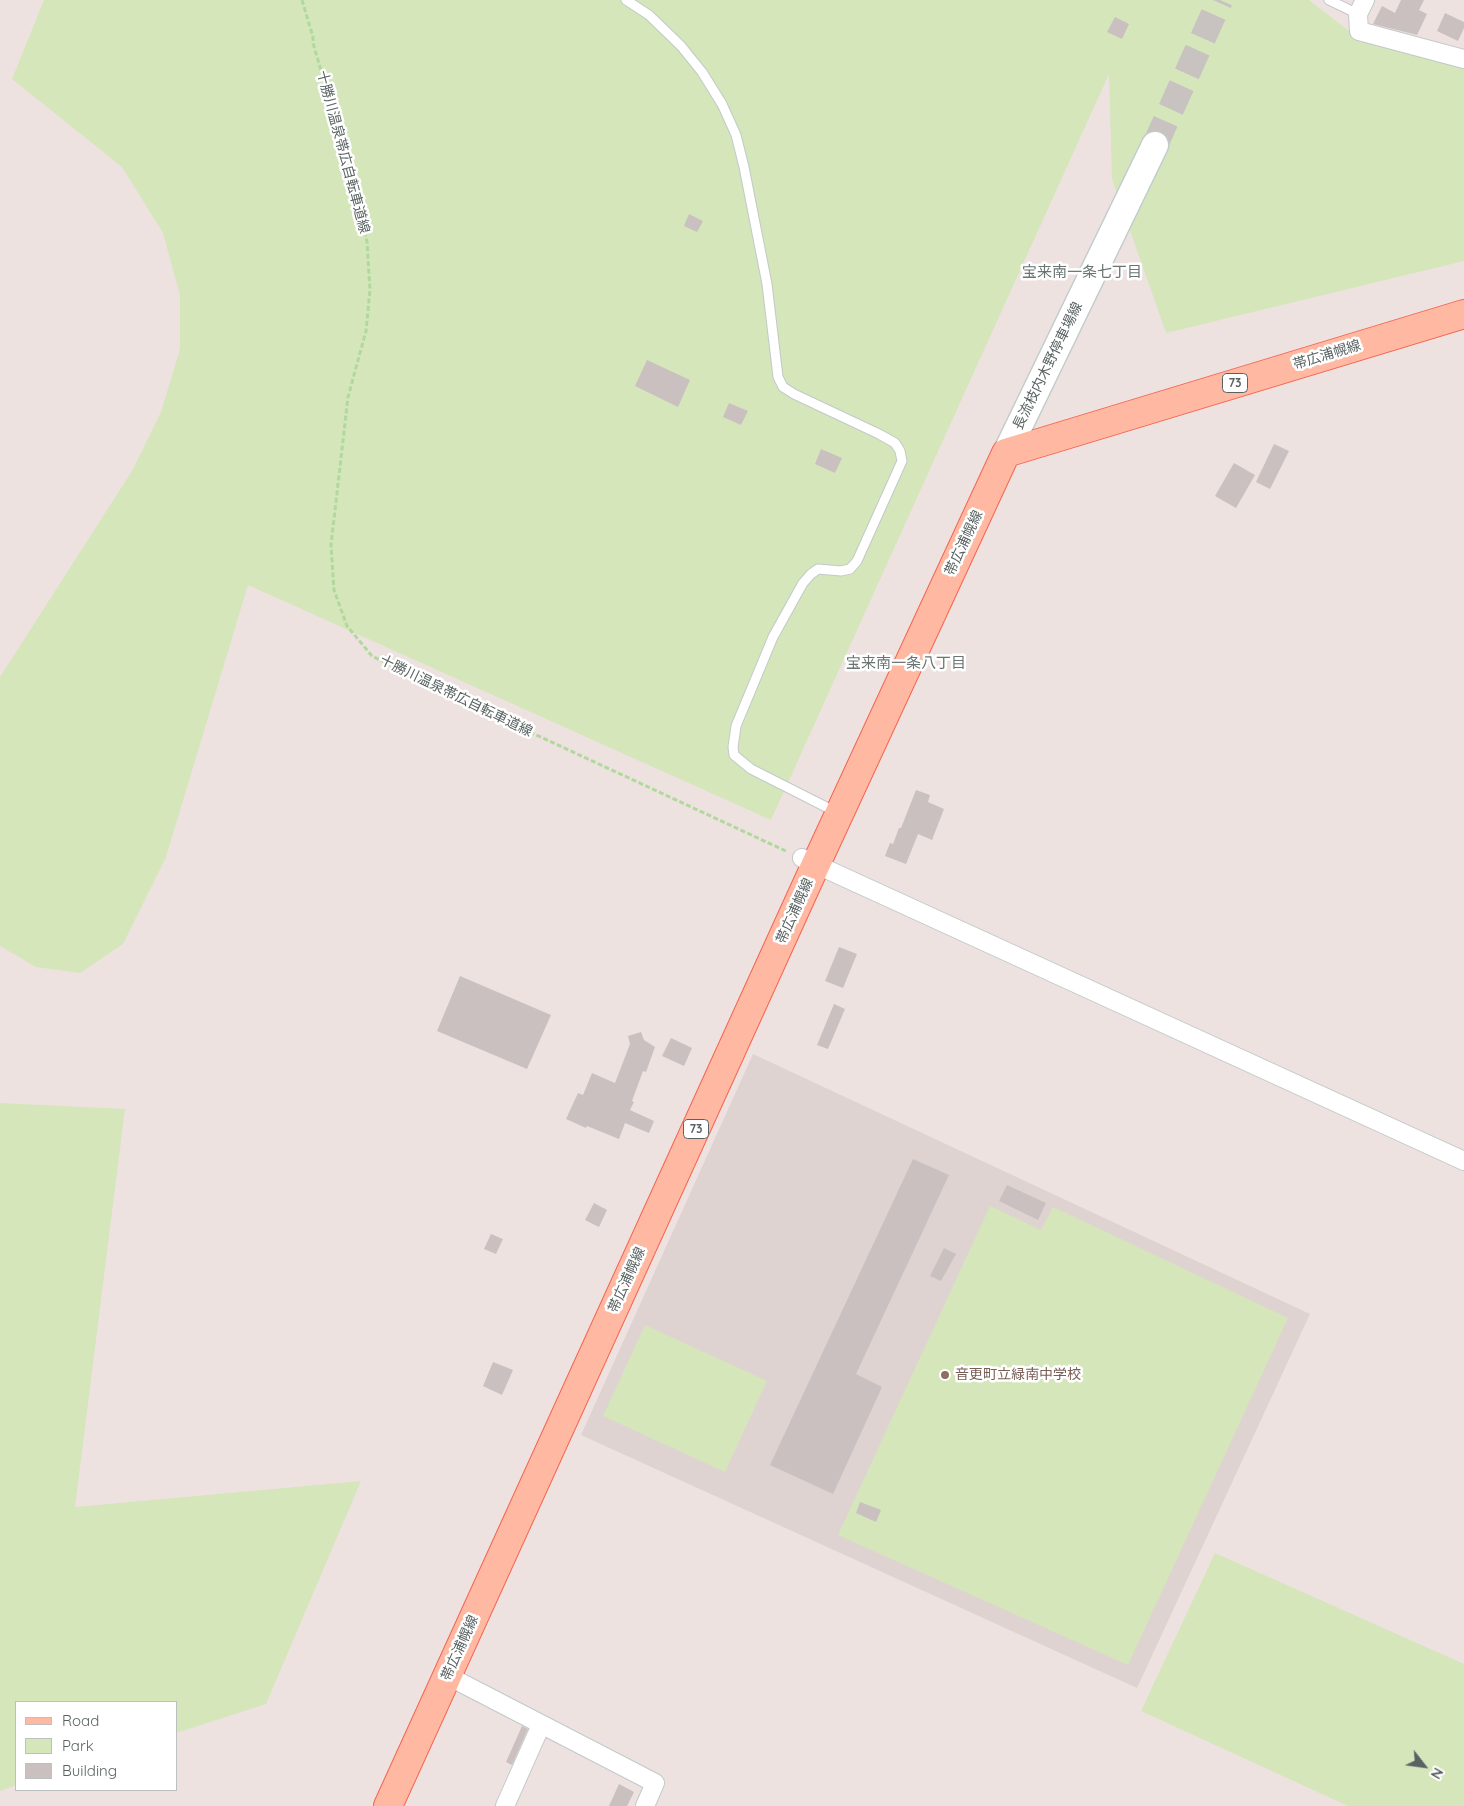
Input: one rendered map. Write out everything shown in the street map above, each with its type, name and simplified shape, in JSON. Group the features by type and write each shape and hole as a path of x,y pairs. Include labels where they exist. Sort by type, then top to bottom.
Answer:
{"main road":[{"name":"長流枝内木野停車場線","path":"1006,453 1155,145"},
{"name":"帯広浦幌線","path":"388,1806 448,1676 809,861 840,815 1006,453 1464,314"}],"street":[{"path":"1362,7 1359,31 1464,59"},
{"path":"809,861 1464,1160"},
{"path":"448,1676 655,1783 645,1806"},
{"path":"506,1806 541,1725"}],"lane":[{"path":"626,0 649,16 681,46 707,80 722,104 736,134 767,284 778,377 783,388 879,434 895,443 900,451 902,461 857,561 850,569 841,571 818,569 803,583 773,637 736,726 733,746 734,756 751,769 840,815"},
{"path":"1329,0 1362,7"}],"path":[{"name":"十勝川温泉帯広自転車道線","path":"302,0 313,36 312,43 353,180 367,242 370,290 366,330 348,397 331,545 334,590 348,626 372,656 459,699 809,861"}],"shaded area":[{"name":"音更町立緑南中学校","path":"753,1054 1310,1314 1137,1688 581,1435"}],"green space":[{"path":"44,0 1309,0 1349,31 1464,65 1464,261 1166,333 1112,179 1109,74 771,820 248,585 166,857 123,944 80,973 36,967 0,946 0,677 132,471 161,412 180,349 180,295 163,233 122,167 12,79"},
{"path":"0,1103 125,1109 75,1507 361,1481 266,1704 178,1732 178,1701 15,1701 15,1785 0,1791"},
{"path":"990,1206 1041,1230 1053,1207 1288,1318 1128,1665 838,1535"},
{"path":"645,1325 767,1381 725,1472 603,1416"},
{"path":"1215,1553 1464,1664 1464,1806 1348,1806 1141,1711"}],"building":[{"path":"1401,0 1424,0 1419,10 1427,14 1417,35 1373,24 1382,6 1395,13"},
{"path":"1445,13 1464,22 1464,28 1458,41 1437,31"},
{"path":"1115,17 1129,24 1122,39 1107,32"},
{"path":"689,214 703,221 697,232 684,226"},
{"path":"647,360 690,380 678,407 635,386"},
{"path":"729,403 748,411 741,425 723,417"},
{"path":"1274,444 1289,451 1270,489 1256,482"},
{"path":"821,449 842,458 835,473 815,464"},
{"path":"1234,463 1255,475 1236,508 1215,496"},
{"path":"916,790 930,795 928,802 944,809 932,840 918,834 906,864 885,856 890,843 893,844 899,828 901,828"},
{"path":"839,947 857,954 843,988 825,981"},
{"path":"460,976 551,1015 527,1069 437,1031"},
{"path":"834,1004 845,1009 828,1049 817,1045"},
{"path":"641,1032 644,1040 655,1047 646,1072 643,1071 630,1110 654,1121 649,1133 625,1123 619,1139 566,1119 578,1093 583,1095 592,1073 615,1083 630,1044 628,1036"},
{"path":"671,1038 692,1048 684,1066 662,1056"},
{"path":"913,1159 949,1175 856,1374 882,1387 833,1494 770,1465"},
{"path":"1007,1185 1046,1203 1038,1220 999,1201"},
{"path":"594,1203 607,1210 599,1227 585,1220"},
{"path":"491,1234 503,1239 496,1254 484,1249"},
{"path":"944,1248 956,1254 941,1281 930,1276"},
{"path":"493,1362 513,1370 502,1395 483,1386"},
{"path":"860,1502 881,1510 876,1522 856,1513"},
{"path":"522,1726 528,1729 512,1765 506,1762"},
{"path":"619,1784 634,1792 627,1806 609,1806"}],"tunnel":[{"path":"1155,145 1220,0"}],"place":[{"name":"音更町立緑南中学校","path":"945,1375"}],"district":[{"name":"宝来南一条七丁目","path":"1082,272"},
{"name":"宝来南一条八丁目","path":"906,663"}]}
